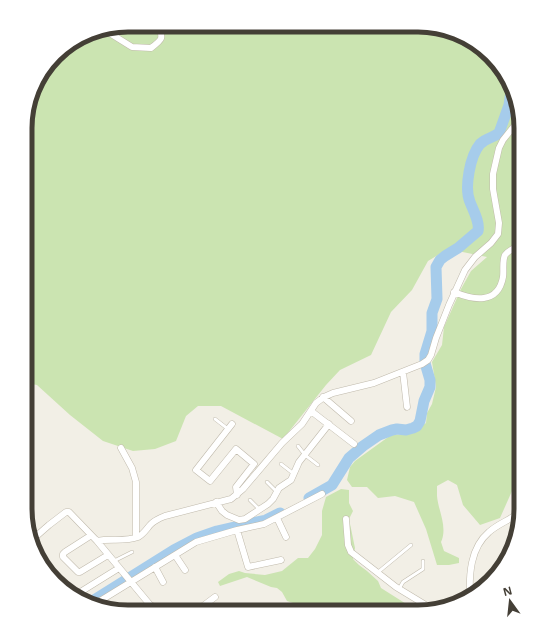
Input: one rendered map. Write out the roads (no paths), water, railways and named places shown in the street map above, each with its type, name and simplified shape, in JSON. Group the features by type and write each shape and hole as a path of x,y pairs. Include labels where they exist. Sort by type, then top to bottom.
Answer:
{"street":[{"path":"111,34 132,47 151,48 161,41 161,32"},
{"path":"96,541 136,537 158,519 216,502 232,499 277,448 302,424 316,403 323,397 333,393 374,383 422,364 428,360 454,292 466,270 475,257 491,243 498,234 500,224 493,189 493,174 501,144 514,127"},
{"path":"454,292 477,299 493,294 500,286 503,278 506,255 514,250"},
{"path":"403,372 407,407"},
{"path":"323,397 352,421"},
{"path":"311,411 354,444"},
{"path":"216,502 222,511 227,515 239,520 268,504 282,486 291,480 298,463 329,424"},
{"path":"230,427 196,470 210,481 236,449 254,464 236,488 237,494"},
{"path":"121,448 132,468 136,482 136,537"},
{"path":"100,601 196,542 264,524 322,494"},
{"path":"314,499 318,506"},
{"path":"36,537 60,516 69,512 114,561 151,605"},
{"path":"470,589 470,569 477,548 489,532 514,516"},
{"path":"277,518 286,537"},
{"path":"346,519 348,545 351,552 399,589 425,605"},
{"path":"237,530 248,567 281,560"},
{"path":"90,536 64,552 63,557 78,572 80,572 108,555"},
{"path":"175,555 185,570"},
{"path":"155,567 163,582"},
{"path":"80,592 119,568"},
{"path":"204,605 215,597"}],"lane":[{"path":"215,419 230,427"},
{"path":"298,446 305,455 318,465"},
{"path":"281,464 294,474"},
{"path":"267,482 277,492"},
{"path":"250,500 259,509"},
{"path":"378,573 411,545"},
{"path":"114,561 132,552"},
{"path":"399,589 403,582 423,569 423,561"}],"waterway":[{"path":"309,498 332,485 349,458 363,446 379,435 392,430 406,430 413,428 417,426 420,421 424,401 430,387 430,380 425,363 425,354 432,331 432,313 437,299 436,267 440,260 458,248 478,231 477,220 468,196 469,172 476,149 485,140 499,133 510,100"},
{"path":"95,599 174,550 197,538 217,531 266,520 280,513"}]}
